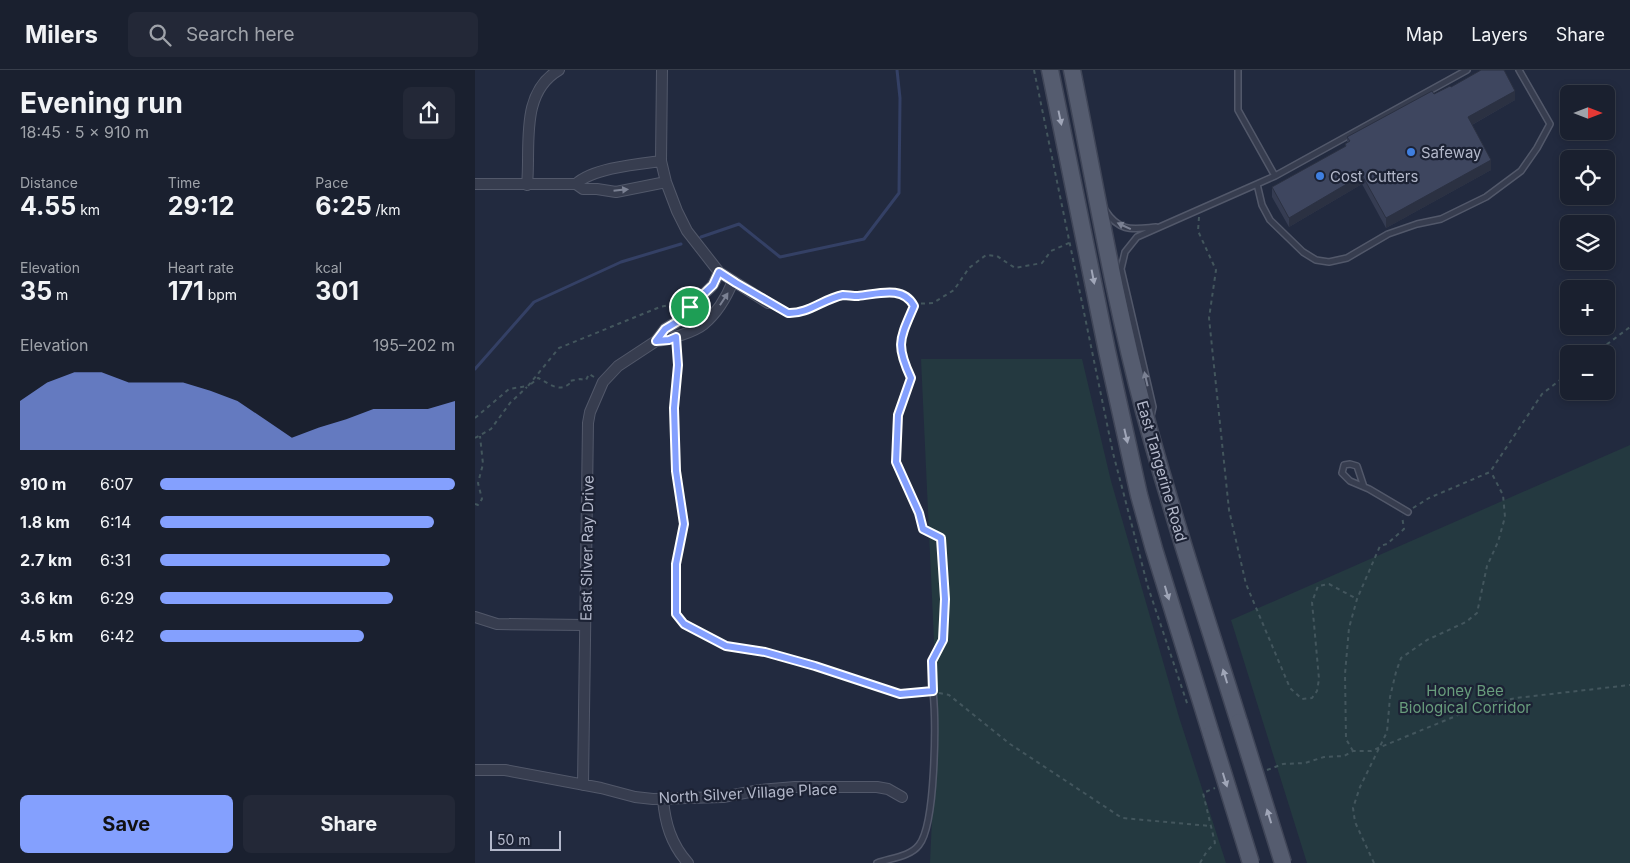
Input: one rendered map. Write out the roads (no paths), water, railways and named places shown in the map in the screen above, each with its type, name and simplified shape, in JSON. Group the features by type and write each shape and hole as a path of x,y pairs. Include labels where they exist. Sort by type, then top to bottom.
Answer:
{"main road":[{"name":"East Tangerine Road","path":"1050,70 1111,369 1139,495 1154,550 1251,863"},
{"name":"East Tangerine Road","path":"1072,70 1097,199 1148,427 1176,523 1283,863"}],"street":[{"path":"527,185 530,112 540,90 552,74 559,70"},
{"path":"662,70 661,161 666,182 677,211 687,231 719,272 768,303"},
{"path":"576,184 583,178 616,168 661,161"},
{"path":"475,184 576,184 583,189 602,189 616,192 666,182"},
{"name":"East Silver Ray Drive","path":"583,785 589,423 593,405 602,383 619,366 656,341 665,329 685,317 690,307 713,285 719,272"},
{"name":"East Silver Ray Drive","path":"656,341 669,340 703,324 727,296 733,281"},
{"path":"475,617 497,624 585,625"},
{"name":"North Silver Village Place","path":"475,770 505,770 635,797 663,799 723,797 760,790 804,787 888,788 902,797"},
{"path":"663,799 665,820 672,840 688,863"}],"lane":[{"path":"1238,70 1238,110 1275,176"},
{"path":"1148,427 1153,407 1121,269 1125,252 1137,237 1275,176 1467,70"},
{"path":"1257,184 1262,205 1270,220 1303,252 1315,260 1329,262 1347,258 1388,234 1417,224 1441,219 1486,198 1521,171 1551,124 1519,70"},
{"path":"1097,199 1111,220 1130,230 1162,226"},
{"path":"1364,486 1357,466 1344,465 1343,474 1350,481 1364,486 1408,512"},
{"path":"877,863 908,853 918,846 925,833 931,799 935,715 933,691"}],"waterway":[{"path":"701,237 739,224 780,257 864,239 899,193 900,98 897,70"},
{"path":"475,369 534,302 621,262 681,244"}],"place":[{"name":"Safeway","path":"1411,152"},
{"name":"Cost Cutters","path":"1320,176"}],"park label":[{"name":"Honey Bee Biological Corridor","path":"1465,698"}]}
